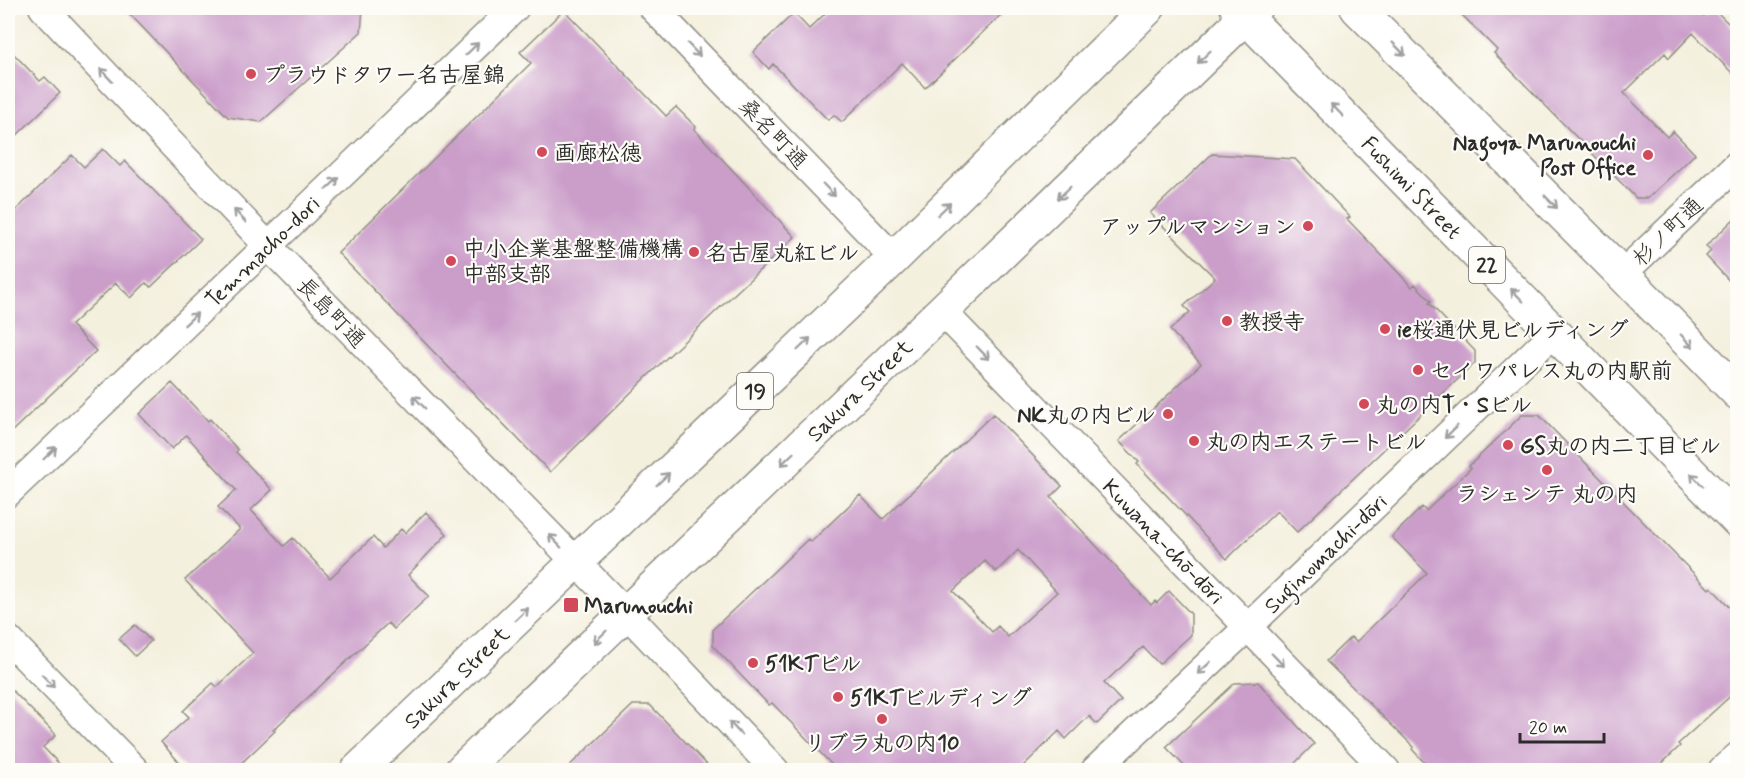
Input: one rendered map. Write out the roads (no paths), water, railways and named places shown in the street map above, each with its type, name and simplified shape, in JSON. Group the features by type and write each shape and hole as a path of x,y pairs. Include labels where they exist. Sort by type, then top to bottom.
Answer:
{"highway":[{"name":"Sakura Street","path":"358,771 894,258 1148,8"},
{"path":"1357,8 1737,393"},
{"name":"Sakura Street","path":"462,771 942,311 1246,10"},
{"name":"Fushimi Street","path":"1246,10 1737,522"}],"street":[{"name":"長島町通","path":"43,8 268,246 626,613 775,771"},
{"name":"Temmacho-dori","path":"8,493 515,8"},
{"name":"桑名町通","path":"654,8 894,258"},
{"name":"杉ノ町通","path":"1622,274 1737,164"},
{"name":"Kuwana-chō-dōri","path":"942,311 1386,771"},
{"name":"Suginomachi-dōri","path":"1095,771 1554,333"},
{"path":"8,639 135,771"},
{"path":"1722,771 1737,756"}],"place":[{"name":"プラウドタワー名古屋錦","path":"251,74"},
{"name":"画廊松徳","path":"542,152"},
{"name":"Nagoya Marunouchi Post Office","path":"1648,155"},
{"name":"アップルマンション","path":"1308,226"},
{"name":"名古屋丸紅ビル","path":"694,252"},
{"name":"中小企業基盤整備機構 中部支部","path":"451,261"},
{"name":"教授寺","path":"1227,321"},
{"name":"ie桜通伏見ビルディング","path":"1385,329"},
{"name":"セイワパレス丸の内駅前","path":"1418,370"},
{"name":"丸の内T・Sビル","path":"1364,404"},
{"name":"NK丸の内ビル","path":"1168,414"},
{"name":"丸の内エステートビル","path":"1194,441"},
{"name":"GS丸の内二丁目ビル","path":"1508,445"},
{"name":"ラシェンテ 丸の内","path":"1547,470"},
{"name":"Marunouchi","path":"571,605"},
{"name":"51KTビル","path":"753,663"},
{"name":"51KTビルディング","path":"838,697"},
{"name":"リブラ丸の内10","path":"882,719"}]}
